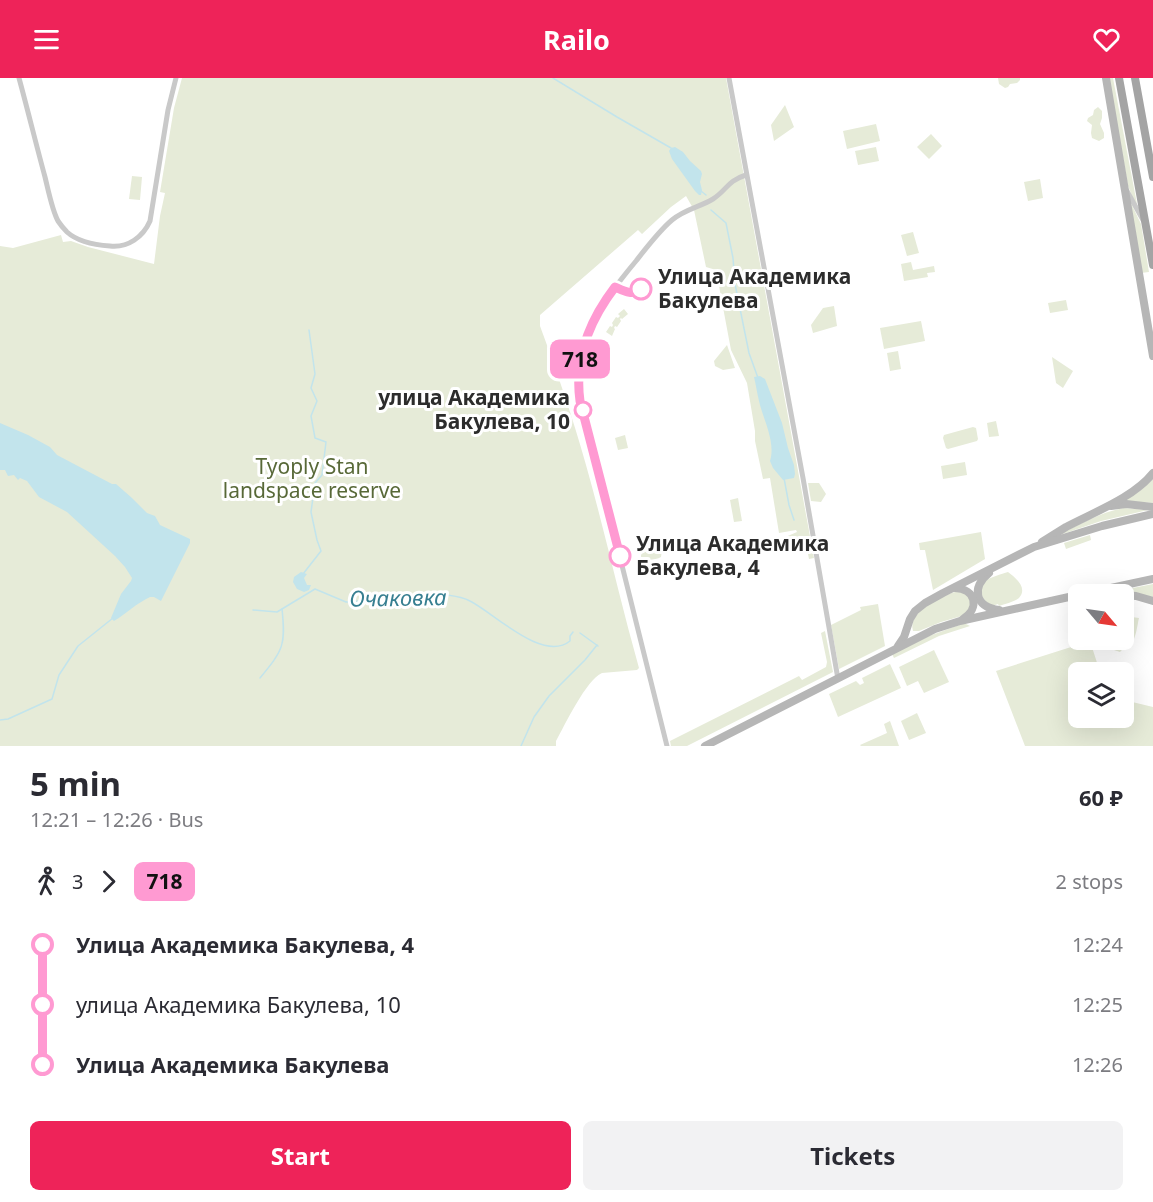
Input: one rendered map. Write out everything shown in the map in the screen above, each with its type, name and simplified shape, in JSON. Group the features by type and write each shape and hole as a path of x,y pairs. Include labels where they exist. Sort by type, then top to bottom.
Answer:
{"main road":[{"path":"1119,78 1153,265"},
{"path":"1135,78 1153,177"},
{"path":"1106,79 1153,356"},
{"path":"894,649 904,637 912,615 925,603 997,567 1134,491 1153,473"},
{"path":"1096,512 1114,506 1153,507"},
{"path":"1034,547 1102,526 1153,514"},
{"path":"997,567 981,580 978,593 981,602 987,607 1004,611"},
{"path":"1129,584 1153,579"},
{"path":"912,615 911,632 917,636 966,618 974,606 971,596 966,590 953,588"},
{"path":"1134,596 1153,601"},
{"path":"960,621 1068,597"},
{"path":"705,746 924,634"}],"street":[{"path":"19,78 58,221 72,235 86,242 108,246 122,245 136,239 147,228 152,214 166,120 176,78"},
{"path":"729,78 838,679"},
{"path":"667,746 580,401 578,376 580,360 588,332 600,308 663,228 686,211 714,198 737,178 746,175"},
{"path":"1124,184 1146,227"}],"green space":[{"name":"Tyoply Stan landspace reserve","path":"182,78 726,78 814,558 809,559 808,554 800,552 783,538 797,532 796,530 779,533 770,478 763,479 747,383 731,350 716,270 706,267 694,210 686,196 642,234 638,230 540,315 540,326 586,465 639,668 602,673 596,677 576,704 556,741 556,746 0,746 0,246 13,248 61,235 63,242 71,241 154,264 165,193 160,192 174,108"},
{"path":"998,78 1020,78 1020,80 1005,88 999,84"},
{"path":"1109,78 1113,78 1136,205 1128,186"},
{"path":"785,105 794,127 774,141 771,125"},
{"path":"1098,107 1102,111 1100,124 1104,133 1104,138 1099,141 1092,138 1092,125 1087,121"},
{"path":"876,124 880,141 847,149 843,131"},
{"path":"931,134 942,146 929,159 917,147"},
{"path":"876,147 879,161 858,165 855,151"},
{"path":"132,176 142,177 140,200 129,199"},
{"path":"1040,179 1043,198 1028,201 1024,182"},
{"path":"1128,197 1141,224 1149,272 1141,273"},
{"path":"913,232 919,253 907,256 901,235"},
{"path":"911,262 913,270 934,266 935,272 927,273 928,277 904,281 901,264"},
{"path":"1066,300 1068,310 1050,313 1048,303"},
{"path":"834,306 837,326 813,333 811,325 823,308"},
{"path":"624,309 628,314 620,319 612,336 606,332"},
{"path":"921,321 925,341 884,349 880,328"},
{"path":"727,345 735,368 723,370 715,366 714,361"},
{"path":"898,351 901,369 890,371 887,353"},
{"path":"1052,357 1073,371 1063,388 1056,383"},
{"path":"996,421 999,436 989,437 987,423"},
{"path":"976,428 977,441 946,448 944,435"},
{"path":"625,435 628,448 618,450 615,438"},
{"path":"965,462 967,475 943,479 941,466"},
{"path":"1153,479 1153,503 1124,501 1141,490"},
{"path":"808,483 819,483 826,494 821,502 811,501"},
{"path":"738,498 742,521 734,522 730,500"},
{"path":"1124,508 1148,510 1101,521 1057,536 1098,516"},
{"path":"981,532 985,559 933,590 925,550 920,550 919,543"},
{"path":"1090,535 1091,540 1066,549 1064,543"},
{"path":"655,546 662,550 661,557 651,560 641,558 643,552 648,552"},
{"path":"1008,572 1020,583 1021,594 1012,602 992,606 982,596 981,589 989,579"},
{"path":"1153,584 1153,597 1134,593 1134,588"},
{"path":"958,591 968,595 972,606 965,615 913,631 915,617 921,611 936,600"},
{"path":"878,604 885,646 839,669 831,625 861,610 860,607"},
{"path":"1134,617 1139,618 1134,639"},
{"path":"962,624 970,626 939,636 894,658 892,654 929,636"},
{"path":"825,631 833,672 687,746 671,746 670,741 799,676 802,680 826,667 821,633"},
{"path":"1068,648 1068,650 1093,650 1097,662 1068,662 1068,728 1134,728 1134,702 1153,707 1153,746 1025,746 996,671"},
{"path":"934,650 949,682 924,693 918,681 907,686 899,667"},
{"path":"890,664 901,688 838,717 829,694 856,681 860,685 864,683 862,678"},
{"path":"917,713 926,733 909,740 901,721"},
{"path":"890,721 899,746 860,745 887,733 884,724"}],"water":[{"path":"675,147 701,171 701,195 695,191 672,159 669,151"},
{"path":"760,376 765,379 782,423 794,465 794,478 783,480 770,461 770,438 754,377"},
{"path":"0,423 28,435 50,447 57,455 116,484 147,513 155,516 160,525 190,539 161,601 150,597 114,621 111,618 121,594 132,578 115,556 67,512 39,497 27,481 20,478 18,480 14,475 8,476 5,470 0,470"},
{"path":"301,572 307,574 304,578 307,585 311,585 309,590 304,592 297,589 293,582 294,577"}],"waterway":[{"path":"553,78 671,148"},
{"path":"701,191 706,195"},
{"path":"711,210 726,223 749,353 758,378"},
{"path":"303,574 321,551 311,512 315,483 322,475 326,442 315,438 311,416 317,401 311,388 315,374 309,330"},
{"path":"784,478 794,520"},
{"name":"Очаковка","path":"253,610 277,612 315,589 346,602 447,595 467,600 519,634 546,646 559,646 570,641 573,632"},
{"path":"260,678 274,661 281,647 283,640 282,609"},
{"path":"0,720 8,719 52,699 59,675 78,646 113,618"},
{"name":"Очаковка","path":"580,633 598,646"},
{"path":"521,746 534,717 549,696 597,645"}],"bus line":[{"name":"718","path":"620,556 580,401 578,376 584,343 602,304 615,287 631,293 641,289"}],"place":[{"name":"Улица Академика Бакулева","path":"641,289"},
{"name":"улица Академика Бакулева, 10","path":"583,410"},
{"name":"Улица Академика Бакулева, 4","path":"620,556"}]}
